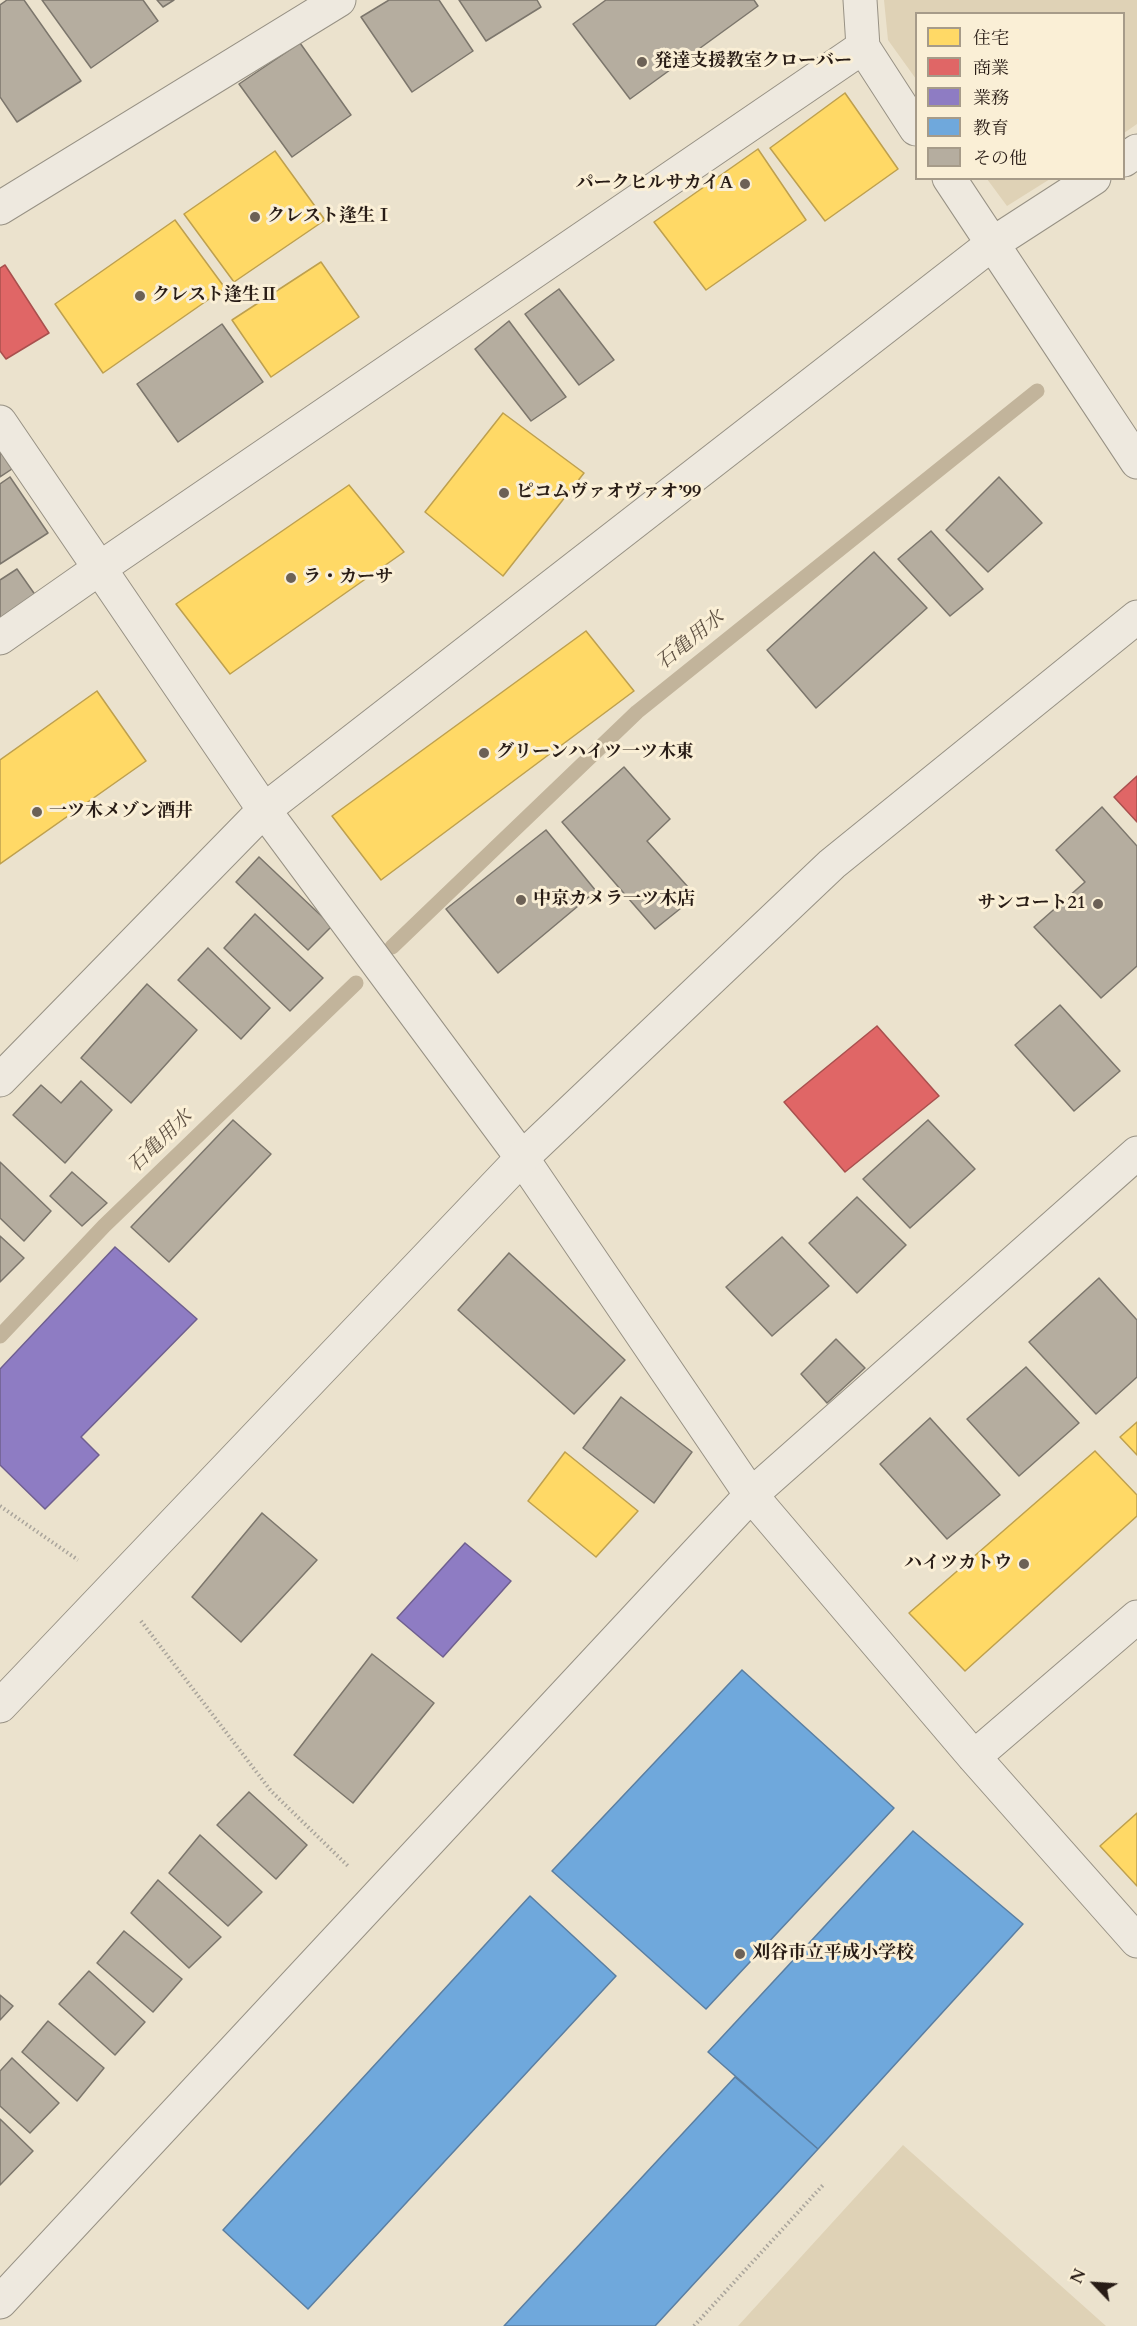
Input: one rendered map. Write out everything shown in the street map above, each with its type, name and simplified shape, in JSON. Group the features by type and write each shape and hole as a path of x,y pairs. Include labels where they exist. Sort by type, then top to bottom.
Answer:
{"street":[{"path":"0,208 339,0"},
{"path":"860,0 863,47 915,127"},
{"path":"0,638 863,47"},
{"path":"950,180 1137,462"},
{"path":"0,1080 264,810 992,244 1091,180"},
{"path":"0,422 264,810 522,1158 751,1495 974,1757 1137,1941"},
{"path":"0,1706 522,1158 832,864 1137,616"},
{"path":"0,2302 377,1894 751,1495 1137,1153"},
{"path":"974,1757 1137,1617"}],"path":[{"path":"0,1506 114,1585 271,1791 377,1894"},
{"path":"694,2326 823,2185"}],"shaded area":[{"path":"884,0 1137,0 1137,124 1125,132 1125,12 915,12 915,78 888,40"},
{"path":"988,180 1048,180 1007,206"},
{"path":"903,2145 1106,2326 738,2326"}],"building: 住宅":[{"path":"845,93 898,169 825,221 770,148"},
{"name":"パークヒルサカイA","path":"758,149 806,220 706,290 654,222"},
{"name":"クレスト逢生Ⅰ","path":"275,151 325,220 234,282 184,214"},
{"name":"クレスト逢生Ⅱ","path":"175,220 225,288 103,373 55,304"},
{"path":"321,262 359,317 271,377 232,320"},
{"name":"ピコムヴァオヴァオ’99","path":"503,413 584,473 503,576 425,512"},
{"name":"ラ・カーサ","path":"349,485 404,552 230,674 176,604"},
{"name":"グリーンハイツ一ツ木東","path":"586,631 634,691 381,880 332,816"},
{"name":"一ツ木メゾン酒井","path":"97,691 146,761 0,864 0,760"},
{"path":"1137,1422 1137,1455 1120,1437"},
{"name":"ハイツカトウ","path":"1095,1451 1137,1495 1137,1516 965,1671 909,1613"},
{"path":"565,1452 638,1511 596,1557 528,1501"},
{"path":"1137,1813 1137,1886 1100,1846"}],"building: 商業":[{"path":"5,265 49,333 6,359 0,351 0,268"},
{"path":"1137,776 1137,822 1114,797"},
{"path":"877,1026 939,1096 845,1172 784,1102"}],"building: 業務":[{"path":"115,1247 197,1319 81,1437 99,1455 45,1509 0,1465 0,1369"},
{"path":"465,1543 511,1581 443,1657 397,1618"}],"building: 教育":[{"path":"742,1670 894,1808 706,2009 552,1871"},
{"path":"913,1831 1023,1924 818,2149 708,2052"},
{"path":"530,1896 616,1976 308,2309 223,2230"},
{"path":"735,2077 818,2149 655,2326 504,2326"}],"building: その他":[{"path":"7,0 24,0 81,81 17,122 0,97 0,5"},
{"path":"42,0 143,0 158,21 91,68"},
{"path":"157,0 174,0 163,7"},
{"path":"389,0 439,0 473,51 412,92 361,17"},
{"path":"459,0 537,0 541,7 486,41"},
{"name":"発達支援教室クローバー","path":"606,0 754,0 758,6 630,99 573,24"},
{"path":"300,43 351,115 292,157 239,84"},
{"path":"559,289 614,360 579,385 525,314"},
{"path":"509,321 566,397 531,421 475,349"},
{"path":"222,324 263,382 178,442 137,384"},
{"path":"0,451 12,469 0,477"},
{"path":"10,477 48,533 0,564 0,484"},
{"path":"999,477 1042,523 988,572 946,530"},
{"path":"931,531 983,589 950,616 898,559"},
{"path":"874,552 927,608 816,708 767,650"},
{"path":"17,569 36,596 0,619 0,580"},
{"path":"624,767 670,819 647,841 696,896 655,929 562,822"},
{"name":"サンコート21","path":"1102,807 1137,846 1137,966 1101,998 1034,927 1085,882 1056,850"},
{"name":"中京カメラ一ツ木店","path":"546,830 596,891 498,973 446,909"},
{"path":"259,857 332,926 308,950 236,882"},
{"path":"255,914 323,978 290,1011 224,948"},
{"path":"208,948 270,1008 241,1039 178,980"},
{"path":"147,984 197,1030 131,1103 81,1058"},
{"path":"1060,1005 1120,1071 1074,1111 1015,1045"},
{"path":"81,1081 112,1110 65,1163 13,1115 41,1085 61,1103"},
{"path":"233,1120 271,1154 169,1262 131,1227"},
{"path":"928,1120 975,1169 910,1228 863,1179"},
{"path":"0,1162 51,1211 24,1241 0,1218"},
{"path":"72,1172 107,1203 82,1226 50,1196"},
{"path":"857,1197 906,1245 857,1293 809,1243"},
{"path":"0,1236 24,1258 0,1282"},
{"path":"782,1237 829,1286 772,1336 726,1287"},
{"path":"509,1253 625,1360 574,1414 458,1310"},
{"path":"1099,1278 1137,1320 1137,1377 1096,1414 1029,1342"},
{"path":"836,1339 865,1368 827,1403 801,1374"},
{"path":"1026,1367 1079,1423 1019,1476 967,1419"},
{"path":"621,1397 692,1452 654,1503 583,1448"},
{"path":"930,1418 1000,1495 947,1539 880,1464"},
{"path":"262,1513 317,1560 241,1642 192,1597"},
{"path":"372,1654 434,1703 353,1803 294,1755"},
{"path":"249,1792 307,1845 276,1879 217,1825"},
{"path":"200,1835 262,1892 228,1926 169,1873"},
{"path":"158,1880 221,1937 189,1968 131,1913"},
{"path":"124,1931 182,1979 153,2012 97,1963"},
{"path":"89,1971 145,2022 115,2055 59,2004"},
{"path":"0,1995 13,2006 0,2020"},
{"path":"48,2021 104,2068 77,2101 22,2052"},
{"path":"12,2058 59,2103 30,2133 0,2106 0,2071"},
{"path":"0,2119 33,2151 0,2185"}],"waterway":[{"name":"石亀用水","path":"392,947 637,712 1037,391"},
{"name":"石亀用水","path":"0,1336 104,1226 356,983"}],"place":[{"name":"発達支援教室クローバー","path":"642,62"},
{"name":"パークヒルサカイA","path":"745,184"},
{"name":"クレスト逢生Ⅰ","path":"255,217"},
{"name":"クレスト逢生Ⅱ","path":"140,296"},
{"name":"ピコムヴァオヴァオ’99","path":"504,493"},
{"name":"ラ・カーサ","path":"291,578"},
{"name":"グリーンハイツ一ツ木東","path":"484,753"},
{"name":"一ツ木メゾン酒井","path":"37,812"},
{"name":"中京カメラ一ツ木店","path":"521,900"},
{"name":"サンコート21","path":"1098,904"},
{"name":"ハイツカトウ","path":"1024,1564"},
{"name":"刈谷市立平成小学校","path":"740,1954"}]}
